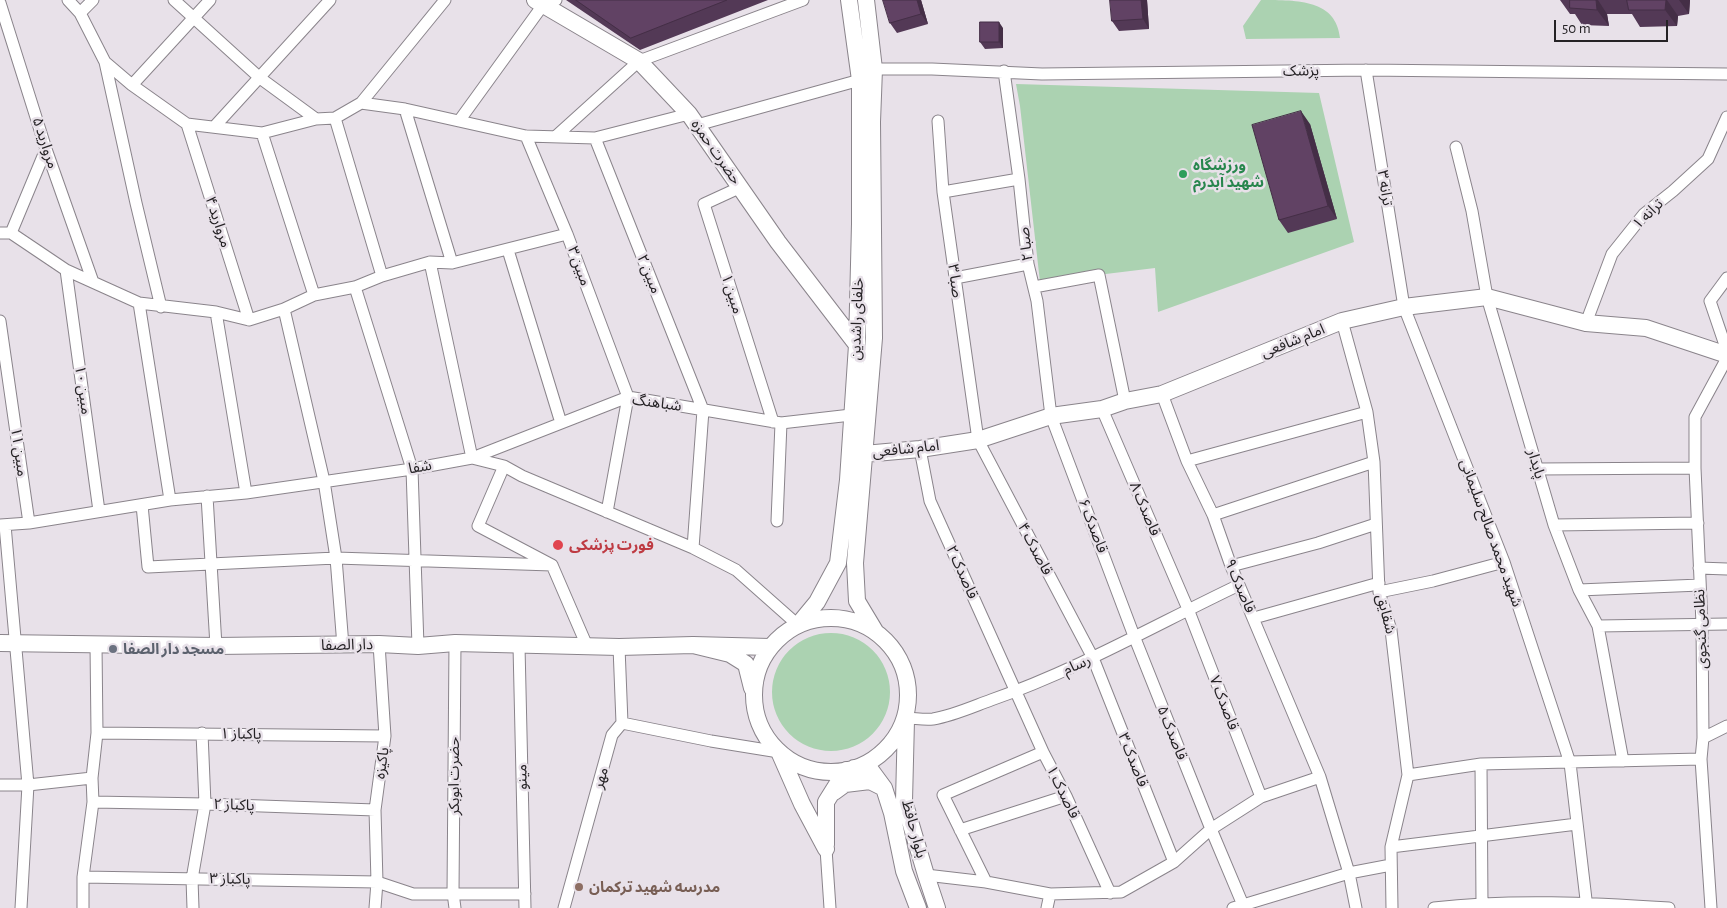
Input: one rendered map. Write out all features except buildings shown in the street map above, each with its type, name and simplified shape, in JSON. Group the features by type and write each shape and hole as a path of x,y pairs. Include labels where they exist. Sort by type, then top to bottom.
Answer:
{"main road":[{"name":"خلفای راشدین","path":"798,625 817,602 838,563 848,480 857,345 860,224 860,80 849,0"},
{"name":"خلفای راشدین","path":"866,0 874,69 872,122 874,338 855,563 857,601 875,631"},
{"name":"حضرت حمزه","path":"545,2 639,60 693,119 778,242 857,345"},
{"name":"امام شافعی","path":"864,454 978,440 1052,416 1102,409 1125,401 1162,394 1342,321 1404,307 1487,297 1586,323 1646,328 1727,355"},
{"path":"693,646 730,654 746,664 756,713 770,743 779,752 797,764 813,770 829,772 850,769 869,762 883,752 897,735 906,718 908,688 904,668 895,650 875,631 861,623 829,618 813,620 798,625 782,635 770,647 758,671 754,697"},
{"name":"دار الصفا","path":"7,643 216,646 343,646 379,644 418,646 455,643 519,646 693,646"},
{"path":"693,646 770,647"},
{"name":"بلوار حافظ","path":"906,718 904,800 937,908"},
{"path":"779,752 802,804 826,850"},
{"path":"826,850 826,802 850,769"},
{"name":"بلوار حافظ","path":"850,769 870,769 884,788 892,813 904,871 918,908"},
{"path":"826,802 835,791 845,784 870,780 884,788"}],"street":[{"path":"68,0 80,13 105,62 161,307"},
{"path":"80,13 93,0"},
{"path":"174,0 260,78 316,119"},
{"path":"132,86 210,0"},
{"path":"215,126 330,0"},
{"path":"105,62 132,86 187,124 262,133 316,119 335,118 361,103 445,0"},
{"path":"555,136 639,60 802,0"},
{"path":"459,121 545,2"},
{"name":"مروارید ۵","path":"0,3 46,149 93,282"},
{"name":"پزشک","path":"874,69 1004,71 1042,74 1366,70 1727,74"},
{"name":"ترانه ۳","path":"1366,70 1404,307"},
{"name":"صبا ۲","path":"1004,71 1019,179 1028,264 1037,301 1052,416"},
{"path":"361,103 405,109 526,136 595,138 693,119 860,80"},
{"path":"405,109 452,263"},
{"name":"ترانه ۱","path":"1586,323 1612,254 1644,214 1708,159 1727,117"},
{"path":"335,118 382,276"},
{"name":"صبا ۳","path":"938,121 943,192 978,440"},
{"name":"مروارید ۴","path":"187,124 248,320"},
{"path":"262,133 314,295"},
{"name":"مبین ۳","path":"526,136 568,234 628,397"},
{"name":"مبین ۲","path":"595,138 703,410"},
{"name":"پایدار","path":"1456,148 1472,211 1487,297 1554,525 1579,590 1598,626 1623,761"},
{"path":"46,149 5,233 66,270 139,303 161,307 216,312 248,320 284,309 314,295 355,288 382,276 430,262 452,263 568,234"},
{"path":"943,192 1019,179"},
{"name":"مبین ۱","path":"741,187 704,204 777,422"},
{"path":"508,250 561,423"},
{"path":"430,262 472,458"},
{"path":"955,278 1028,264"},
{"name":"مبین ۱۰","path":"66,270 99,511"},
{"path":"1034,287 1099,276 1125,401"},
{"path":"1727,278 1710,301 1727,355"},
{"path":"355,288 412,469 418,646"},
{"path":"139,303 170,500"},
{"name":"شهید محمد صالح سلیمانی","path":"1404,307 1504,562 1570,763 1587,905"},
{"path":"284,309 324,481 336,558 343,646"},
{"path":"216,312 246,493"},
{"name":"مبین ۱۱","path":"0,321 29,523"},
{"name":"شقایق","path":"1342,321 1367,412 1374,462 1379,587 1391,630 1408,775 1391,847 1392,908"},
{"name":"نظامی گنجوی","path":"1711,908 1701,759 1703,738 1702,624 1695,468 1695,417 1727,355"},
{"name":"قاصدک ۹","path":"1162,394 1187,461 1213,515 1231,566 1320,777 1349,873 1356,908"},
{"path":"607,512 628,397"},
{"name":"شباهنگ","path":"472,458 628,397 777,422 851,415"},
{"name":"قاصدک ۸","path":"1102,409 1188,609"},
{"path":"693,548 703,410"},
{"path":"1187,461 1367,412"},
{"name":"قاصدک ۶","path":"1052,416 1134,636"},
{"path":"777,422 777,521"},
{"name":"قاصدک ۴","path":"978,440 1093,658"},
{"name":"قاصدک ۲","path":"920,448 930,501 1015,692"},
{"name":"شفا","path":"2,525 29,523 170,500 246,493 412,469 472,458 504,466 522,476 693,548 736,570 798,625"},
{"path":"1213,515 1374,462"},
{"path":"504,466 478,526 552,565 587,646"},
{"path":"1538,469 1695,468"},
{"path":"207,496 216,646"},
{"path":"142,505 148,567 336,558 552,565"},
{"path":"1554,525 1698,523"},
{"path":"1231,566 1318,543 1376,524"},
{"path":"2,525 7,643 28,785 22,908"},
{"path":"1254,618 1379,587 1432,581 1504,562"},
{"path":"1699,568 1727,569"},
{"name":"رسام","path":"906,718 931,720 1015,692 1093,658 1188,609 1240,585"},
{"path":"1579,590 1700,586"},
{"name":"قاصدک ۷","path":"1188,609 1261,797"},
{"path":"1598,626 1727,624"},
{"name":"قاصدک ۵","path":"1134,636 1211,829 1238,906"},
{"name":"حضرت ابوبکر","path":"455,643 453,893 455,908"},
{"name":"پاکیزه","path":"375,908 377,882 375,810 385,736 379,644"},
{"path":"83,908 82,877 93,802 92,778 97,733 96,645"},
{"name":"مینو","path":"519,646 525,908"},
{"path":"620,647 622,723 711,741 779,752"},
{"name":"قاصدک ۳","path":"1093,658 1174,862"},
{"name":"قاصدک ۱","path":"1015,692 1066,796 1110,893"},
{"name":"مهر","path":"564,908 612,735 622,723"},
{"path":"1703,738 1727,726"},
{"name":"پاکباز ۱","path":"97,733 385,736"},
{"path":"192,908 192,879 205,804 202,733"},
{"path":"1703,738 1727,736"},
{"path":"986,882 943,795 1043,752"},
{"path":"1408,775 1481,764 1701,759"},
{"path":"1481,764 1480,836 1482,904"},
{"path":"926,875 986,882 1050,894 1121,892 1174,862 1211,829 1261,797 1320,777"},
{"path":"0,785 28,785 92,778"},
{"path":"960,830 1066,796"},
{"name":"پاکباز ۲","path":"93,802 375,810"},
{"path":"1391,847 1577,824"},
{"path":"826,850 830,908"},
{"path":"1238,906 1349,873 1391,865"},
{"name":"پاکباز ۳","path":"82,877 377,882 413,894 524,894"},
{"path":"1047,908 1050,894"},
{"path":"1434,908 1482,904 1669,908"}],"green space":[{"path":"1261,0 1302,2 1323,9 1337,25 1340,38 1246,39 1243,26"},
{"name":"ورزشگاه شهید آبدرم","path":"1016,84 1319,93 1354,242 1158,312 1155,268 1040,282"},
{"path":"831,633 854,637 873,650 886,669 890,692 886,715 873,734 854,747 831,751 808,747 789,734 776,715 772,692 776,669 789,650 808,637"}],"place":[{"name":"ورزشگاه شهید آبدرم","path":"1183,174"},
{"name":"فورت پزشکی","path":"558,545"},
{"name":"مسجد دار الصفا","path":"113,649"},
{"name":"مدرسه شهید ترکمان","path":"579,887"}]}
